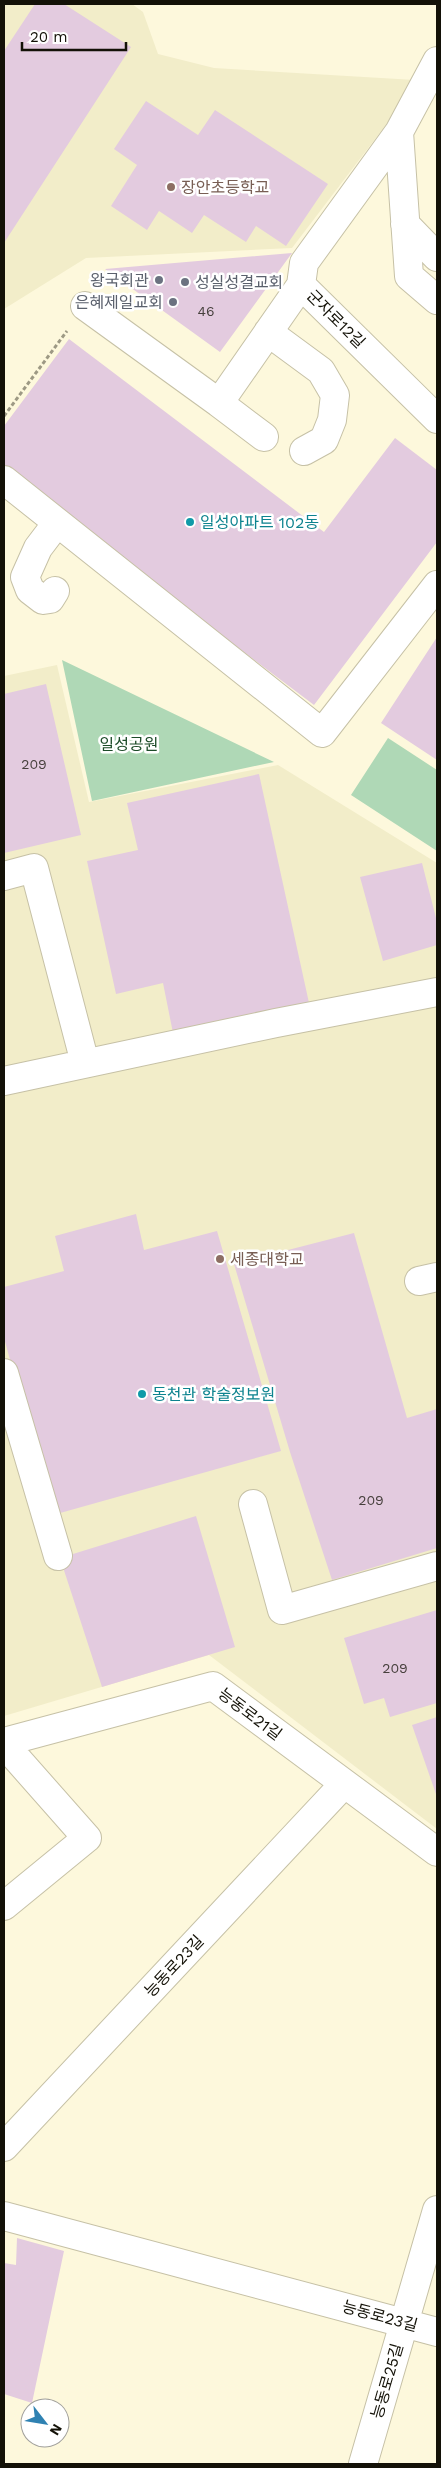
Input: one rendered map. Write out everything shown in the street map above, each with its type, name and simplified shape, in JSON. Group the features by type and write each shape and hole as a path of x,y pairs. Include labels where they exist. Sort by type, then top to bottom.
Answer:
{"street":[{"name":"군자로12길","path":"437,61 400,132 304,263 301,285 437,419"},
{"path":"400,132 409,276 437,300"},
{"path":"405,224 437,257"},
{"path":"219,403 301,285"},
{"path":"85,306 264,437"},
{"path":"268,332 321,371 335,395 332,420 324,440 304,451"},
{"path":"4,480 322,733 437,585"},
{"path":"55,591 50,599 43,600 30,590 25,577 38,548 57,523"},
{"path":"4,876 34,868 85,1063"},
{"path":"5,1076 85,1063 437,992"},
{"path":"4,1373 58,1556"},
{"path":"253,1504 282,1610 437,1566"},
{"name":"능동로21길","path":"4,1906 87,1838 4,1743 213,1686 437,1852"},
{"name":"능동로23길","path":"4,2147 344,1784"},
{"name":"능동로25길","path":"363,2464 437,2210"},
{"name":"능동로23길","path":"4,2216 437,2332"}],"path":[{"path":"4,416 85,306"}],"shaded area":[{"name":"장안초등학교","path":"4,4 132,4 143,12 158,54 214,68 415,80 385,126 292,248 86,258 4,309"},
{"name":"세종대학교","path":"57,665 89,802 278,765 437,863 437,1829 209,1655 4,1716 4,676"}],"green space":[{"name":"일성공원","path":"62,660 274,762 92,801"},
{"path":"388,738 437,770 437,851 351,795"}],"building":[{"path":"35,4 64,4 131,47 4,243 4,51"},
{"path":"146,101 198,135 215,110 328,184 286,246 256,226 246,242 204,215 192,233 159,211 147,230 111,206 137,165 114,149"},
{"path":"292,253 220,352 105,269"},
{"name":"일성아파트 102동","path":"69,339 324,532 395,438 437,470 437,542 314,705 4,471 4,426"},
{"path":"437,637 437,760 381,723"},
{"path":"46,684 81,835 4,853 4,694"},
{"path":"259,774 309,1003 173,1033 163,983 116,994 87,861 138,850 127,803"},
{"path":"422,863 437,922 437,945 383,961 360,877"},
{"name":"동천관 학술정보원","path":"136,1214 144,1250 217,1231 281,1451 53,1515 4,1338 4,1287 64,1271 55,1236"},
{"path":"354,1233 407,1418 437,1409 437,1548 332,1580 290,1452 234,1264"},
{"path":"196,1516 235,1647 102,1687 60,1558"},
{"path":"437,1610 437,1703 390,1717 384,1698 364,1704 344,1638"},
{"path":"437,1717 437,1797 412,1725"},
{"path":"17,2238 64,2251 33,2398 20,2399 4,2394 4,2263 16,2265"}],"place":[{"name":"장안초등학교","path":"171,187"},
{"name":"왕국회관","path":"159,280"},
{"name":"성실성결교회","path":"185,282"},
{"name":"은혜제일교회","path":"173,302"},
{"name":"일성아파트 102동","path":"190,522"},
{"name":"세종대학교","path":"220,1259"},
{"name":"동천관 학술정보원","path":"142,1394"}]}
